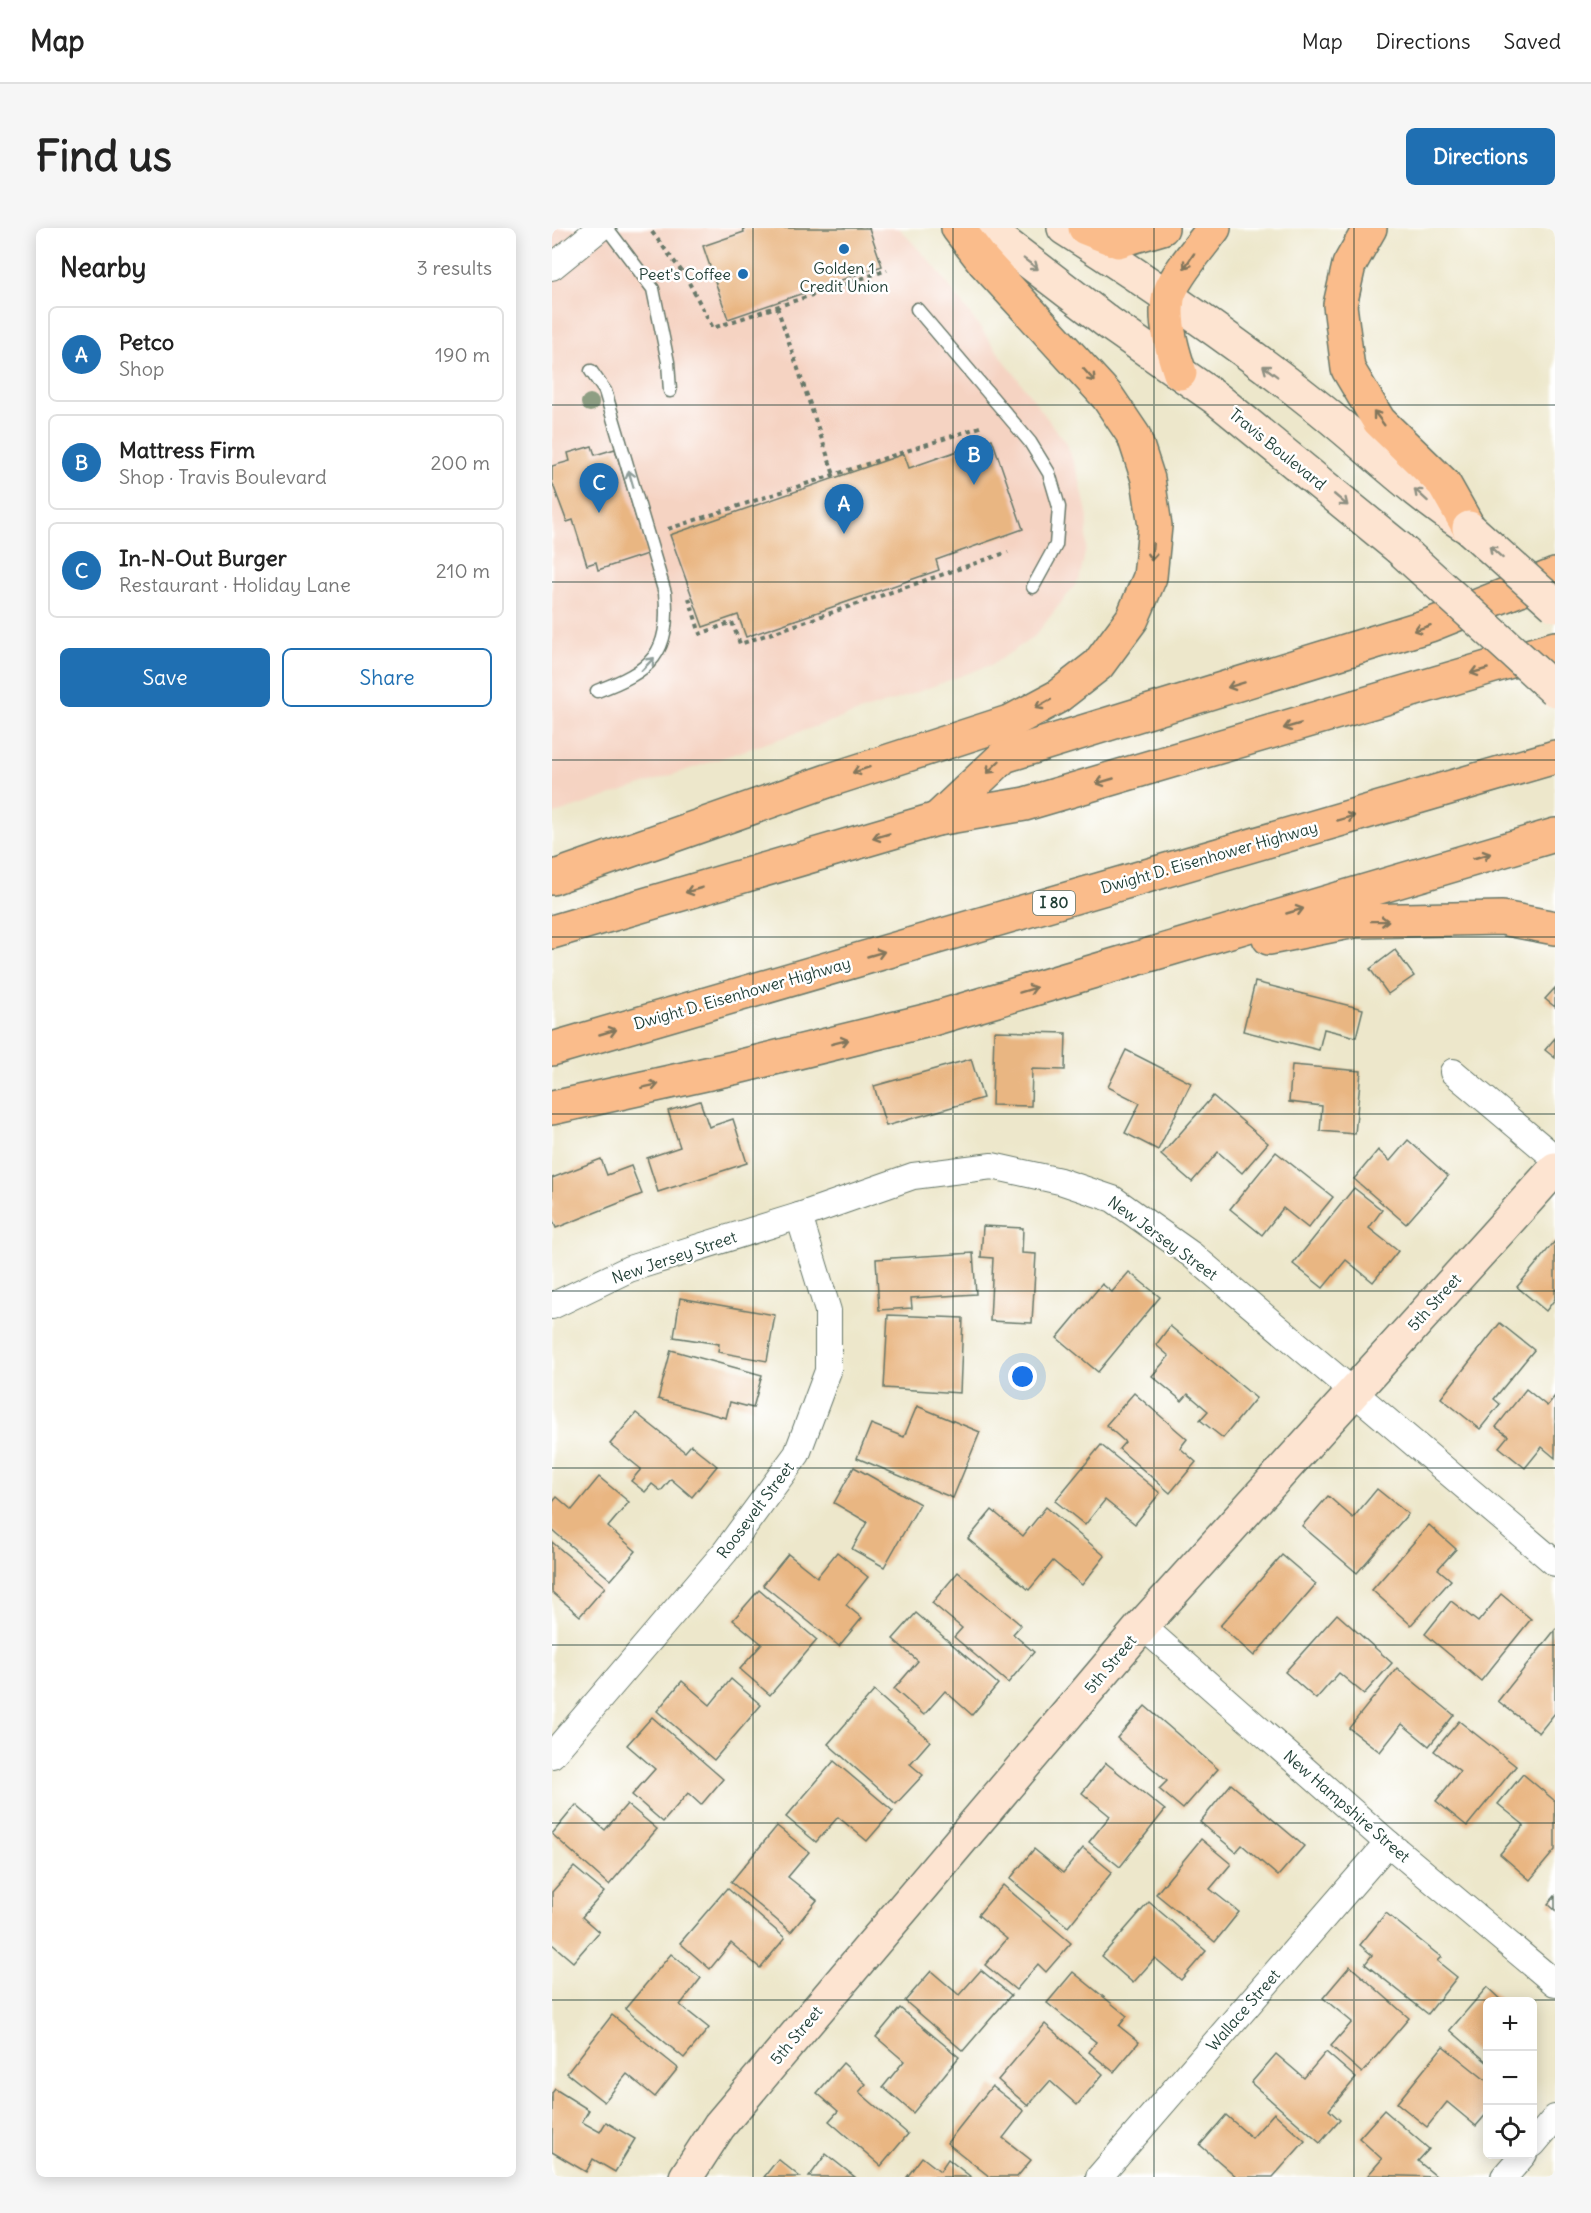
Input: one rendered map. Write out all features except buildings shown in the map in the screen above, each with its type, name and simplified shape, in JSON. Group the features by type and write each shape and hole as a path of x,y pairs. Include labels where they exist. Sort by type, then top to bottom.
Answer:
{"highway":[{"path":"552,878 830,780 1012,721 1057,697 1098,666 1132,619 1150,577 1155,526 1148,479 1134,436 1107,396 984,262 958,228"},
{"path":"1085,228 1118,241 1162,228"},
{"path":"1180,373 1170,344 1167,297 1189,261 1214,228"},
{"path":"1370,228 1349,265 1340,305 1348,369 1379,421 1444,484 1469,528"},
{"path":"937,819 1004,756 1430,625 1555,575"},
{"path":"552,932 937,819 1025,804 1555,648"},
{"name":"Dwight D. Eisenhower Highway","path":"552,1048 1555,757"},
{"path":"552,1108 733,1068 929,1020 1555,835"},
{"path":"1198,939 1245,943 1354,921 1502,918 1555,928"}],"main road":[{"name":"Travis Boulevard","path":"985,228 1309,472 1399,548 1555,690"},
{"path":"1064,228 1167,297 1309,400 1431,504 1469,528 1555,605"},
{"name":"5th Street","path":"686,2177 719,2126 1142,1626 1555,1169"}],"street":[{"path":"552,267 600,228"},
{"path":"1453,1072 1555,1158"},
{"name":"New Jersey Street","path":"552,1306 629,1269 799,1216 913,1176 992,1166 1060,1181 1113,1199 1192,1255 1555,1563"},
{"name":"Roosevelt Street","path":"552,1755 725,1552 797,1454 828,1371 828,1311 799,1216"},
{"name":"New Hampshire Street","path":"1142,1626 1388,1843 1555,1983"},
{"name":"Wallace Street","path":"1099,2177 1388,1843"},
{"path":"1537,2139 1555,2118"},
{"path":"1504,2177 1520,2159"}],"lane":[{"path":"607,228 653,289 668,362 670,391"},
{"path":"917,309 1030,442 1049,474 1059,507 1056,545 1033,586"},
{"path":"591,371 605,391 665,593 667,614 662,644 654,658 629,679 597,691"}],"path":[{"path":"652,232 686,277 713,328 887,270"},
{"path":"777,307 834,475"},
{"path":"670,540 666,530 980,427"},
{"path":"687,592 700,633 732,622 740,644 1008,552"}],"shaded area":[{"path":"552,228 899,228 935,267 1067,445 1079,477 1088,517 1086,548 1079,580 1034,637 993,664 901,698 552,815"}],"place":[{"name":"Golden 1 Credit Union","path":"844,249"},
{"name":"Peet's Coffee","path":"743,274"},
{"name":"Mattress Firm","path":"974,485"},
{"name":"In-N-Out Burger","path":"599,513"},
{"name":"Petco","path":"844,534"}]}
